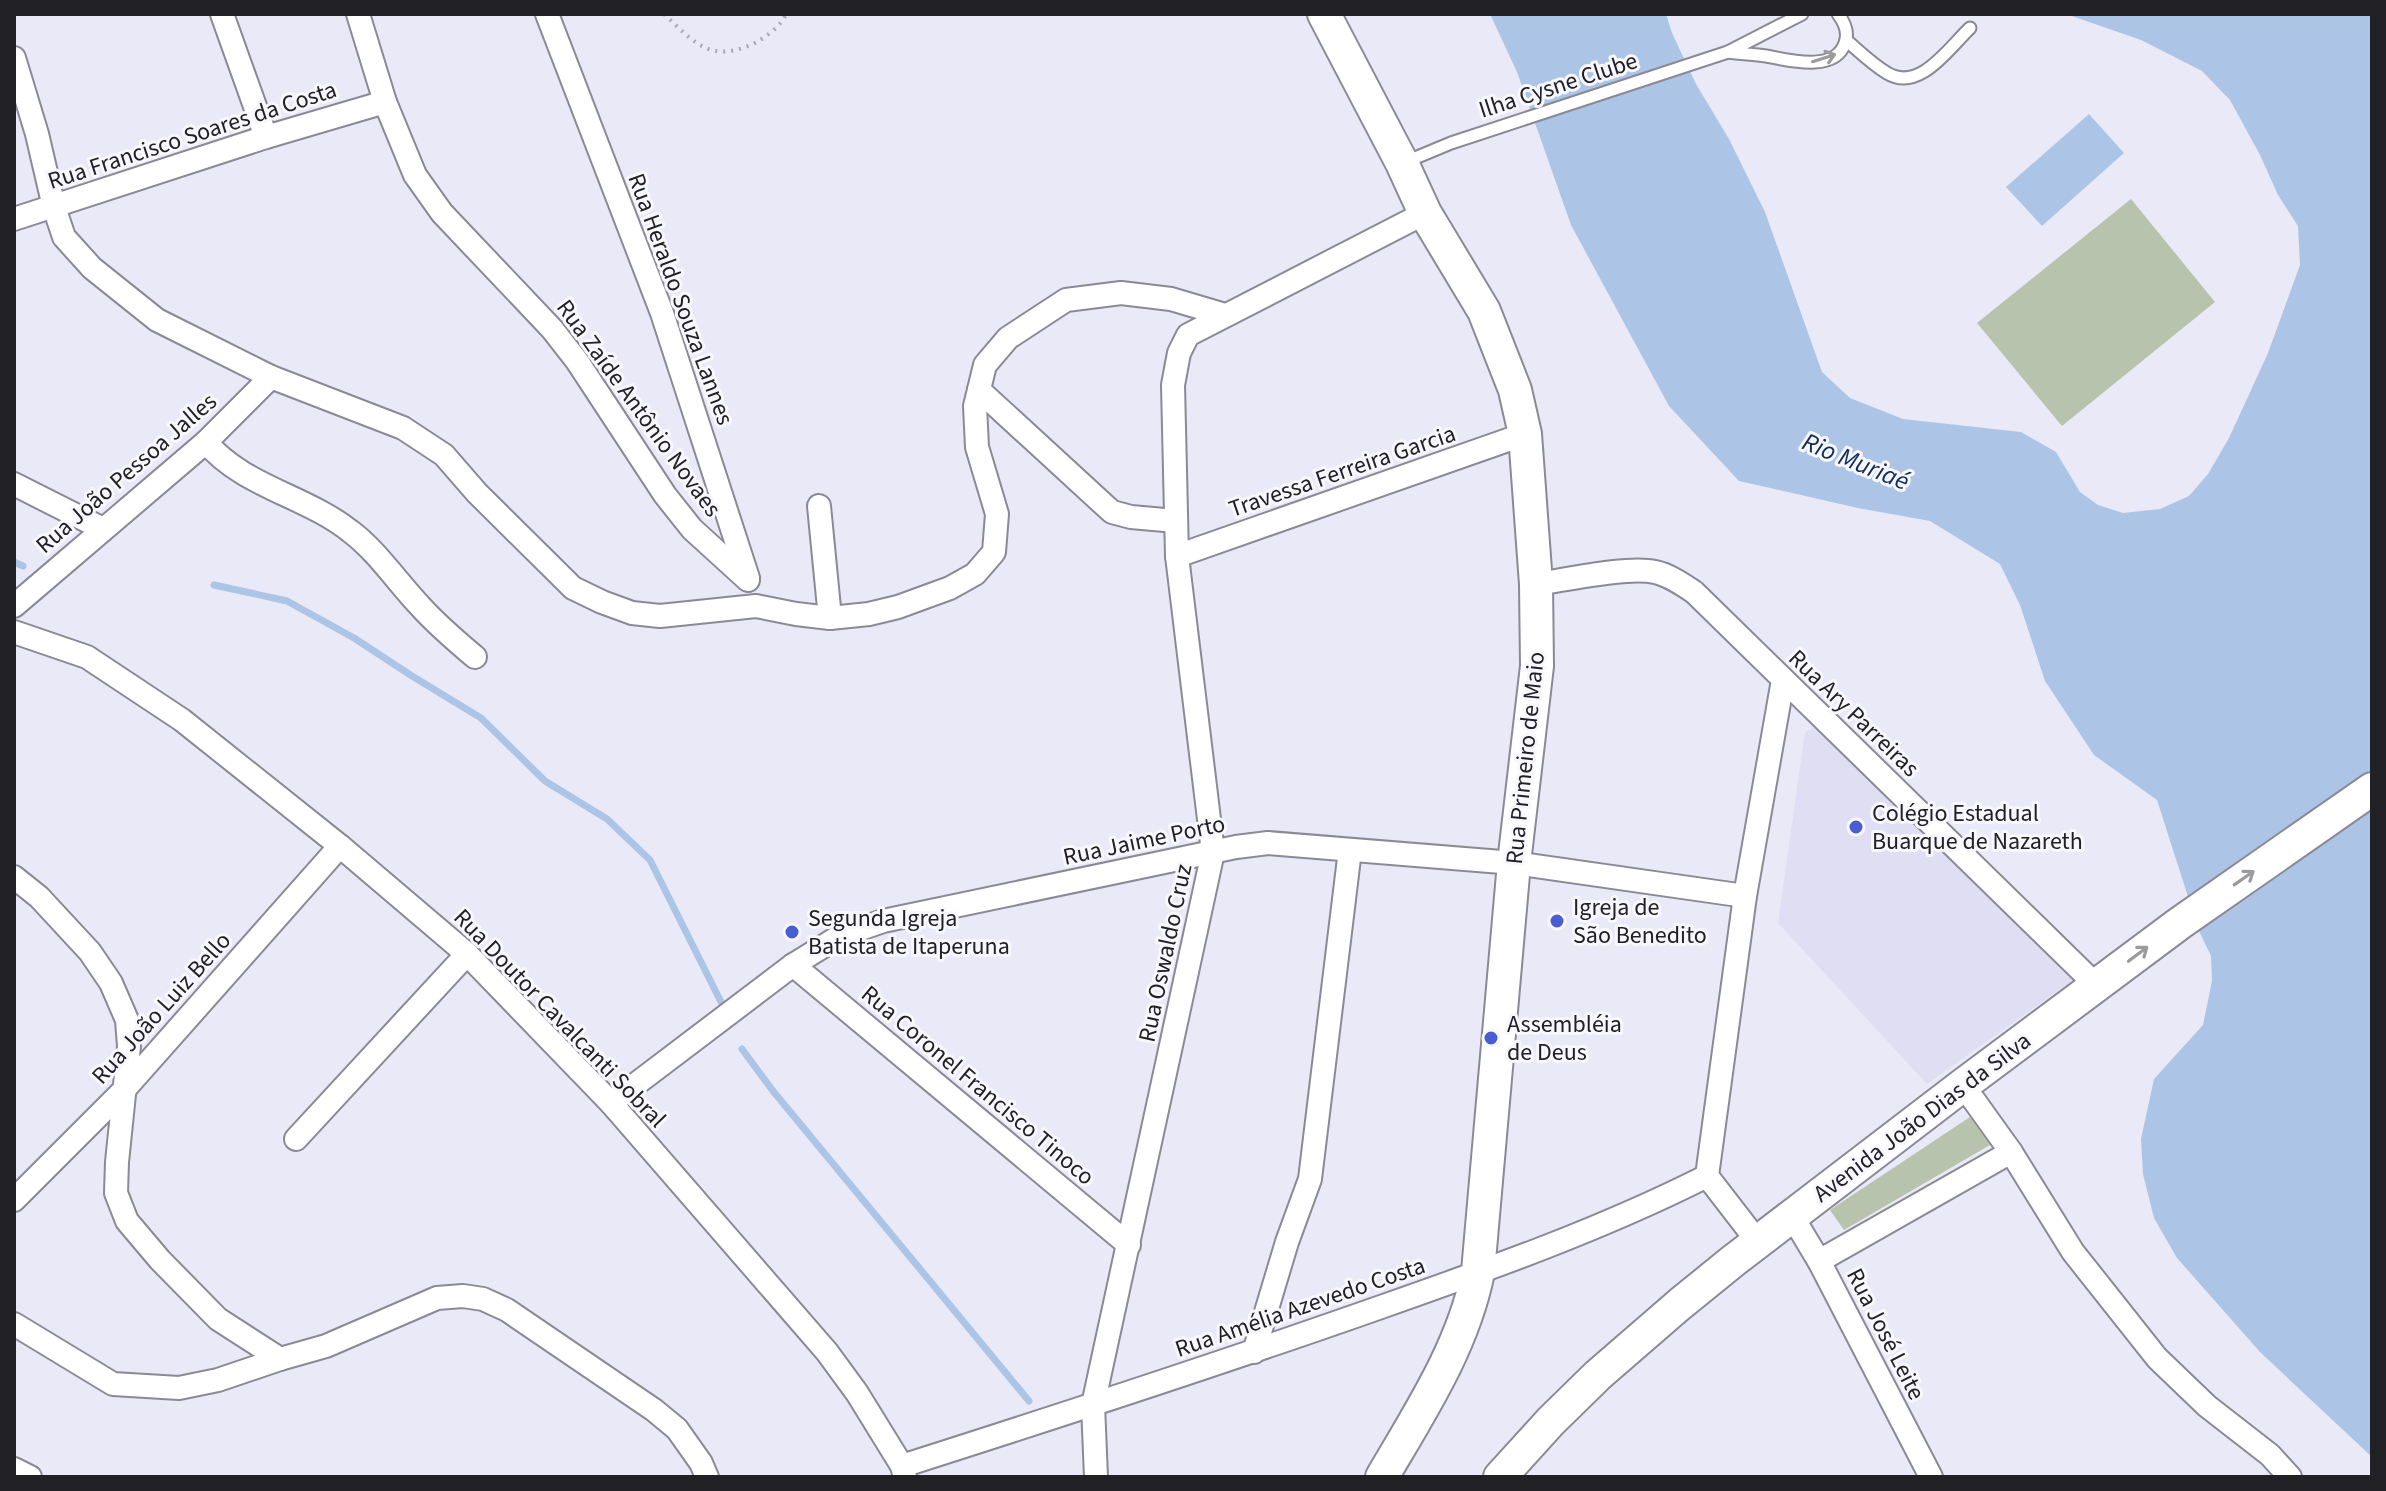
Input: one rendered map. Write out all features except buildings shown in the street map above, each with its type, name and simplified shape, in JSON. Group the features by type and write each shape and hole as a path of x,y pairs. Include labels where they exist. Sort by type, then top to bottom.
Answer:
{"main road":[{"name":"Rua Primeiro de Maio","path":"1324,14 1425,213 1484,311 1515,390 1525,434 1536,584 1537,666 1514,863 1478,1272 1464,1324 1438,1381 1382,1477"},
{"name":"Avenida João Dias da Silva","path":"1500,1477 1598,1375 1758,1242 2180,923 2372,789"}],"street":[{"path":"222,14 266,137"},
{"name":"Rua Zaíde Antônio Novaes","path":"358,14 385,102 415,175 442,213 491,262 569,350 665,495 692,529 748,580"},
{"name":"Rua Heraldo Souza Lannes","path":"547,14 652,287 696,414 756,606"},
{"path":"14,58 37,134 54,207 64,237 78,254 157,320 271,377 403,428 444,455 477,493 573,588 632,613 660,616 756,606 830,618 869,614 930,596 975,574 994,552 997,514 977,447 975,406 985,365 1008,338 1066,300 1121,293 1171,299 1225,315"},
{"name":"Rua Francisco Soares da Costa","path":"14,219 266,137 385,102"},
{"name":"Rua Oswaldo Cruz","path":"1096,1477 1093,1405 1213,852 1177,556 1173,399 1179,353 1188,335 1425,213"},
{"name":"Rua João Pessoa Jalles","path":"14,606 206,442 271,377"},
{"path":"979,390 1112,512 1176,521"},
{"name":"Travessa Ferreira Garcia","path":"1177,556 1525,434"},
{"path":"206,442 215,454 244,472 285,496 313,507 354,533 421,608 475,657"},
{"path":"14,484 103,529"},
{"path":"819,506 830,618"},
{"name":"Rua Ary Parreiras","path":"1536,584 1633,571 1654,572 1694,592 2096,985"},
{"name":"Rua Doutor Cavalcanti Sobral","path":"14,632 87,657 182,720 340,846 467,954 611,1103 827,1352 857,1393 904,1471"},
{"path":"1758,1242 1707,1176 1745,896 1783,680"},
{"name":"Rua Jaime Porto","path":"611,1103 793,965 840,936 883,921 1213,852 1268,843 1514,863 1745,896"},
{"name":"Rua João Luiz Bello","path":"14,1200 123,1091 340,846"},
{"path":"1254,1352 1287,1242 1310,1179 1350,850"},
{"path":"14,877 39,897 90,952 111,983 127,1020 129,1046 116,1193 127,1221 218,1319 280,1359"},
{"path":"296,1139 467,954"},
{"name":"Rua Coronel Francisco Tinoco","path":"793,965 1129,1245"},
{"path":"1963,1085 2011,1152 2073,1252 2157,1358 2207,1406 2270,1455 2290,1477"},
{"path":"1819,1261 2011,1152"},
{"name":"Rua Amélia Azevedo Costa","path":"904,1471 1478,1272 1644,1208 1707,1176"},
{"name":"Rua José Leite","path":"1792,1216 1819,1261 1922,1474"},
{"path":"14,1324 113,1384 179,1388 218,1380 326,1346 437,1298 463,1296 483,1299 507,1310 654,1410 677,1429 707,1477"},
{"path":"14,1469 30,1477"}],"lane":[{"name":"Ilha Cysne Clube","path":"1402,163 1451,143 1728,52 1802,14"},
{"path":"1838,14 1845,23 1846,40 1887,73 1906,78 1925,72 1970,28"},
{"name":"Ilha Cysne Clube","path":"1728,52 1766,56 1791,63 1814,63 1836,55 1846,40"}],"path":[{"path":"664,14 696,44 716,53 740,50 762,39 784,20 786,14"}],"shaded area":[{"name":"Colégio Estadual Buarque de Nazareth","path":"1816,727 2076,978 1927,1084 1778,923 1805,732"}],"green space":[{"path":"2131,199 2215,302 2062,426 1977,323"},
{"path":"1970,1117 1990,1145 1844,1230 1830,1210"}],"water":[{"name":"Rio Muriaé","path":"1490,14 1666,14 1696,84 1729,139 1765,212 1822,372 1850,398 1903,419 2021,432 2056,452 2080,492 2098,505 2123,513 2160,509 2189,496 2208,474 2229,438 2268,353 2300,265 2298,226 2278,195 2230,100 2202,71 2141,40 2066,14 2372,14 2372,1457 2260,1352 2177,1258 2154,1218 2143,1174 2141,1139 2154,1079 2203,1025 2212,981 2211,956 2199,931 2157,800 2094,755 2045,681 2020,605 2000,564 1930,521 1739,481 1669,406 1571,225 1517,72"},
{"path":"2089,114 2124,153 2042,226 2006,187"}],"waterway":[{"path":"14,562 23,566"},
{"path":"214,585 287,601 354,638 481,718 545,781 607,819 650,860 723,1006"},
{"path":"742,1049 773,1091 1029,1401"}],"place":[{"name":"Colégio Estadual Buarque de Nazareth","path":"1856,827"},
{"name":"Igreja de São Benedito","path":"1557,921"},
{"name":"Segunda Igreja Batista de Itaperuna","path":"792,932"},
{"name":"Assembléia de Deus","path":"1491,1038"}]}
